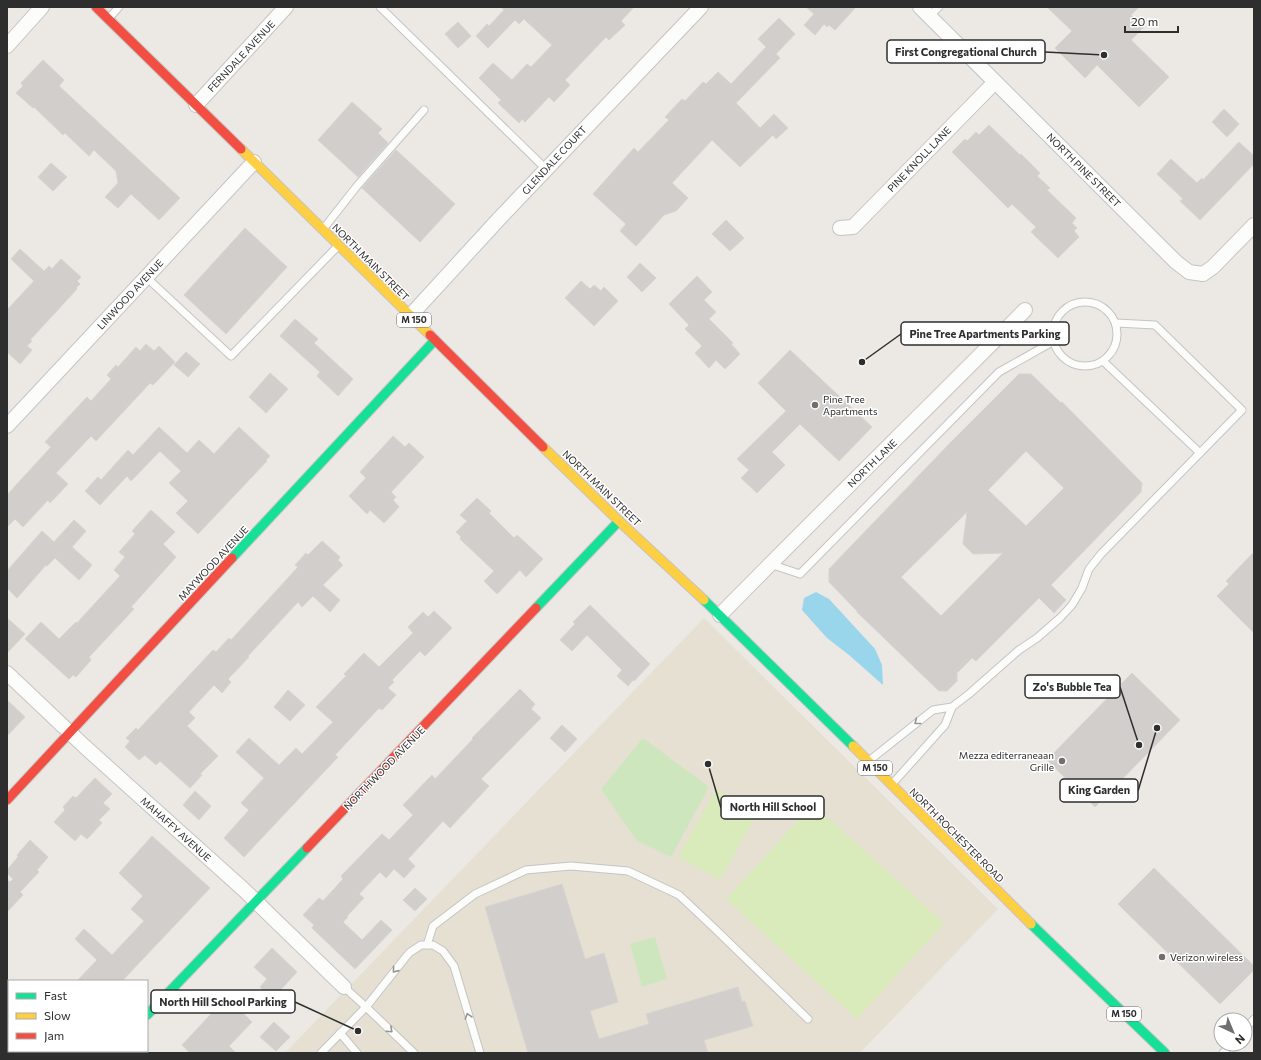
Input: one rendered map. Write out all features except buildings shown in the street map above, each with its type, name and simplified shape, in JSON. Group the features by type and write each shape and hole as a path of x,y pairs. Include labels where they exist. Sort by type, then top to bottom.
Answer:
{"main road":[{"name":"NORTH MAIN STREET","path":"96,7 619,521 735,630"},
{"name":"MAYWOOD AVENUE","path":"7,800 435,340"},
{"name":"NORTHWOOD AVENUE","path":"148,1014 619,521"},
{"name":"NORTH ROCHESTER ROAD","path":"735,630 892,784 1013,907 1164,1053"}],"street":[{"path":"7,46 42,7"},
{"name":"FERNDALE AVENUE","path":"196,105 286,7"},
{"name":"GLENDALE COURT","path":"410,316 546,169 701,7"},
{"name":"NORTH PINE STREET","path":"929,10 995,82 1176,262 1189,272 1202,274 1213,267 1254,225"},
{"name":"PINE KNOLL LANE","path":"840,228 853,227 995,82"},
{"name":"LINWOOD AVENUE","path":"7,426 254,162"},
{"name":"NORTH LANE","path":"720,615 1025,310"},
{"name":"MAHAFFY AVENUE","path":"7,673 70,733 256,901 344,987"}],"lane":[{"path":"109,19 119,7"},
{"path":"380,7 546,169"},
{"path":"323,230 357,186 424,110"},
{"path":"146,278 231,356 339,246"},
{"path":"1081,302 1092,302 1102,307 1110,314 1116,323 1118,334 1116,345 1110,354 1102,361 1093,365 1083,366 1073,364 1064,358 1054,341 1053,330 1056,320 1062,312 1081,302"},
{"path":"892,784 945,725 952,707 1019,650 1037,638 1060,618 1072,605 1082,588 1089,569 1101,554 1242,410 1155,324 1116,323"},
{"path":"770,564 800,574 999,372 1054,341"},
{"path":"1102,361 1200,453"},
{"path":"868,762 933,710 952,707"},
{"path":"427,945 433,926 475,894 526,870 572,866 628,871 679,895 808,1019"},
{"path":"321,1053 366,1007 409,954 421,945 433,944 443,951 454,966 480,1053"},
{"path":"344,987 414,1053"},
{"path":"340,1033 357,1053"}],"shaded area":[{"path":"704,618 998,909 860,1053 285,1053"}],"green space":[{"path":"643,738 709,787 671,857 637,841 601,789"},
{"path":"716,789 758,812 720,880 678,857"},
{"path":"813,804 944,923 857,1019 726,899"},
{"path":"655,937 667,979 642,987 630,944"}],"water":[{"path":"816,592 829,599 875,649 882,665 883,685 827,638 802,610 804,598"}],"traffic: fast":[{"path":"232,558 435,340"},
{"path":"536,608 619,521"},
{"path":"704,600 853,746"},
{"path":"148,1014 307,848"},
{"path":"1031,924 1165,1053"}],"traffic: slow":[{"path":"241,149 430,335"},
{"path":"543,447 619,521 704,600"},
{"path":"853,746 1031,924"}],"traffic: jam":[{"path":"96,7 241,149"},
{"path":"430,335 543,447"},
{"path":"7,800 232,558"},
{"path":"307,848 536,608"}],"place":[{"name":"First Congregational Church","path":"1104,55"},
{"name":"Pine Tree Apartments Parking","path":"862,362"},
{"name":"Pine Tree Apartments","path":"815,405"},
{"name":"King Garden","path":"1157,728"},
{"name":"Zo's Bubble Tea","path":"1139,745"},
{"name":"Mezza editerraneaan Grille","path":"1062,761"},
{"name":"North Hill School","path":"708,764"},
{"name":"Verizon wireless","path":"1162,957"},
{"name":"North Hill School Parking","path":"358,1031"}]}
